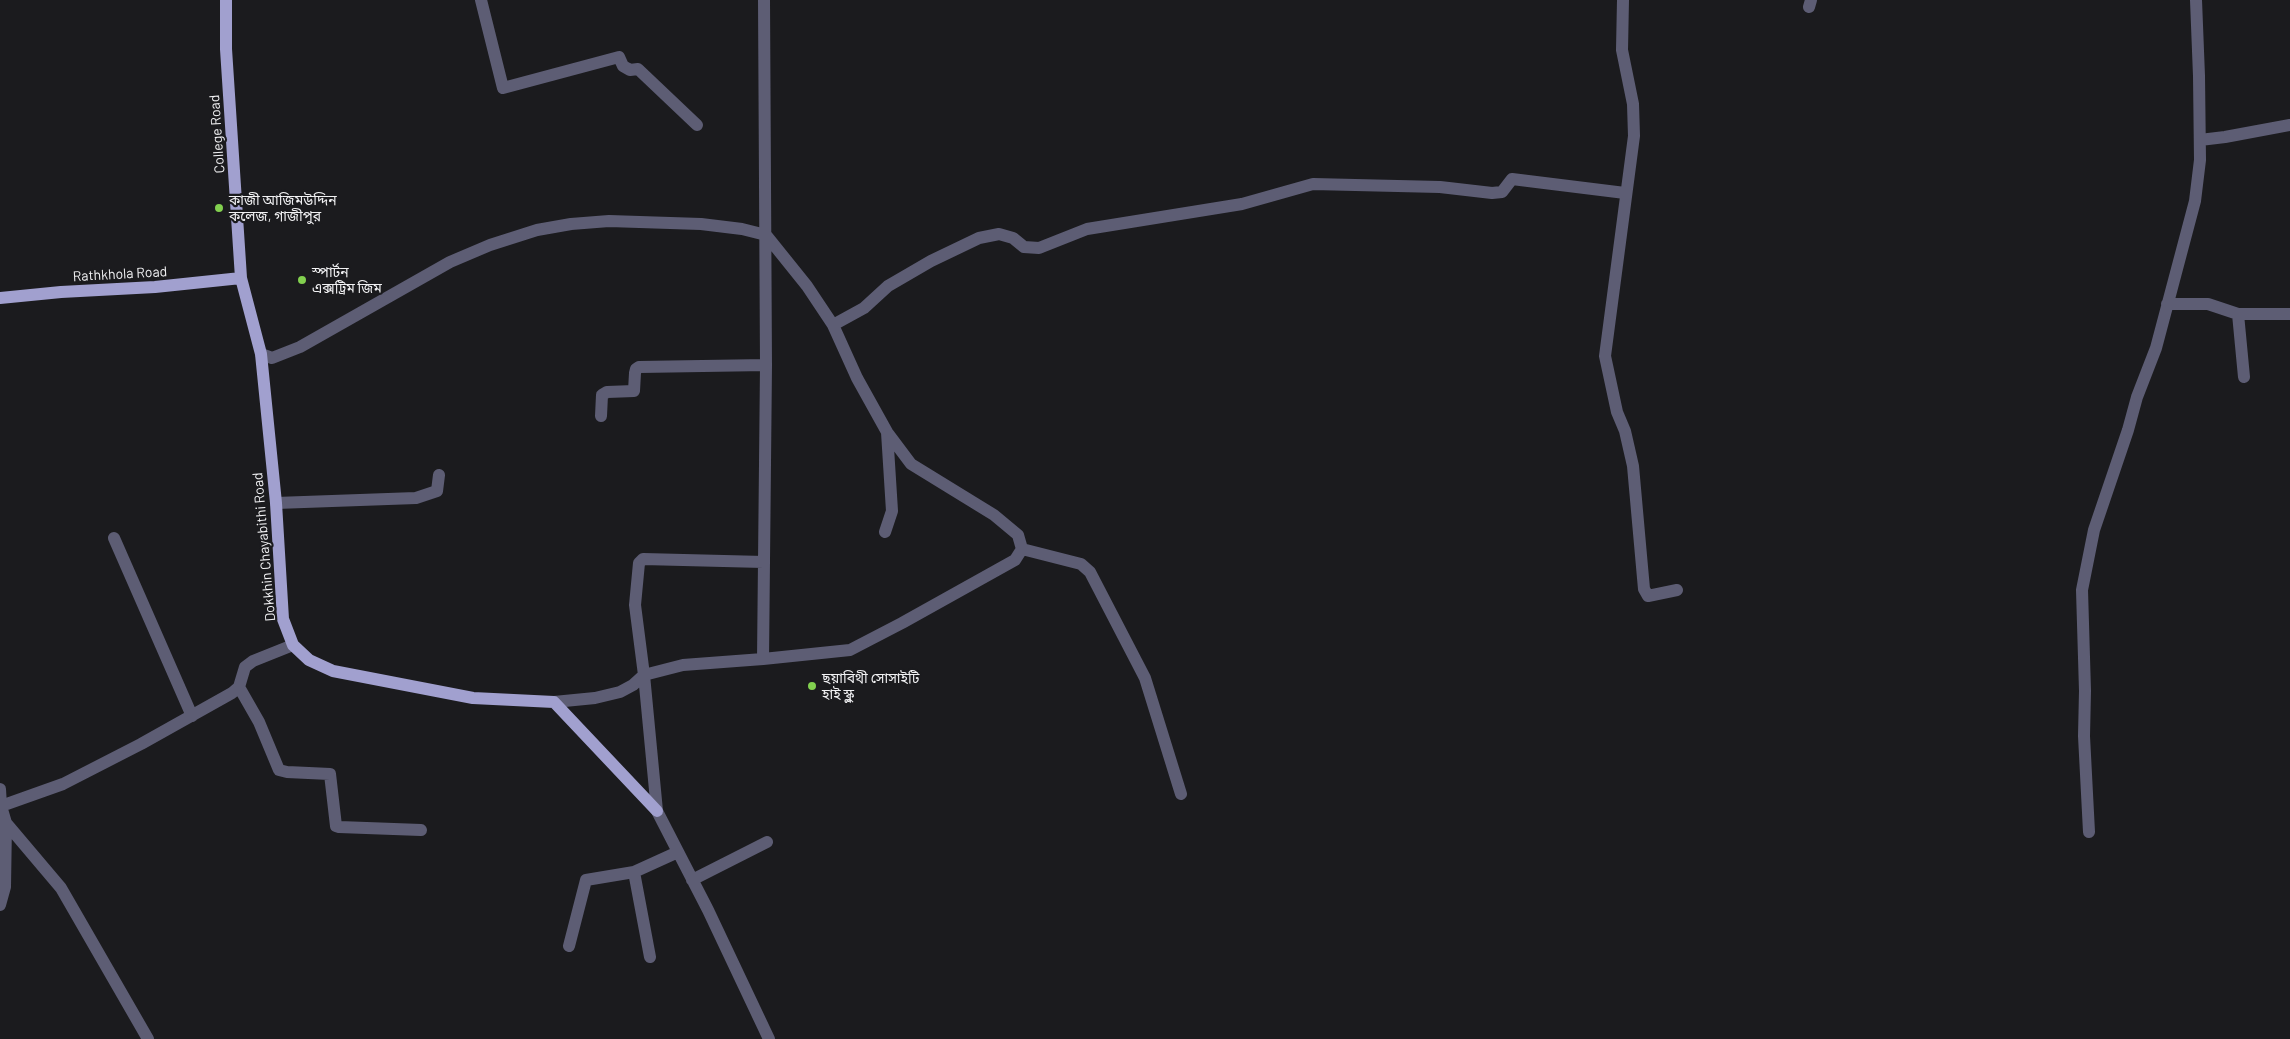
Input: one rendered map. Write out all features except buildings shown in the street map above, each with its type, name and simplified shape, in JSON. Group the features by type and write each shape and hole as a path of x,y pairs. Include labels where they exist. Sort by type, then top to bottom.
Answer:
{"main road":[{"name":"College Road","path":"226,0 226,49 241,278 261,354"},
{"name":"Rathkhola Road","path":"0,298 61,292 155,287 241,278"},
{"name":"Dokkhin Chayabithi Road","path":"261,354 276,504 283,619 293,645 309,660 332,671 473,698 554,702"},
{"path":"554,702 657,810"}],"street":[{"path":"481,0 503,88 616,57 623,66 630,70 638,69 697,124"},
{"path":"763,659 766,365 764,0"},
{"path":"1623,0 1622,50 1633,104 1634,136 1605,356 1617,412 1625,431 1633,466 1644,589 1648,596 1677,590"},
{"path":"2089,832 2084,736 2085,691 2082,590 2094,530 2128,430 2137,397 2156,348 2195,201 2200,140 2196,0"},
{"path":"2200,140 2290,125"},
{"path":"833,325 864,308 888,286 932,261 979,238 999,234 1013,238 1024,247 1031,249 1039,248 1087,229 1242,204 1313,184 1440,187 1492,193 1502,192 1512,179 1626,193"},
{"path":"261,354 272,358 300,347 450,262 490,245 537,230 571,224 609,221 701,224 766,234 807,286 833,325 857,378 887,432 911,464 994,515 1018,535 1022,549 1016,560 902,624 850,650 684,665 644,675 633,685 620,692 595,698 554,702"},
{"path":"2167,304 2208,304 2238,314 2290,314"},
{"path":"2238,314 2244,377"},
{"path":"601,416 602,395 606,392 634,390 634,373 639,367 766,365"},
{"path":"885,532 892,511 887,432"},
{"path":"276,504 416,498 437,491 439,475"},
{"path":"114,538 192,716"},
{"path":"1022,549 1081,564 1090,572 1145,678 1181,794"},
{"path":"764,562 643,559 639,563 635,605 657,810 769,1039"},
{"path":"1,806 63,784 232,694 239,687 245,667 253,660 293,645"},
{"path":"239,687 259,722 280,770 286,772 330,774 336,826 340,828 421,830"},
{"path":"0,789 1,806 6,823 5,887 0,905"},
{"path":"6,823 61,888 148,1039"},
{"path":"692,880 767,842"},
{"path":"569,946 586,880 634,872 678,852"},
{"path":"634,872 650,957"}],"place":[{"name":"কাজী আজিমউদ্দিন কলেজ, গাজীপুর","path":"219,208"},
{"name":"স্পার্টন এক্সট্রিম জিম","path":"302,280"},
{"name":"ছয়াবিথী সোসাইটি হাই স্কুল","path":"812,686"}]}
